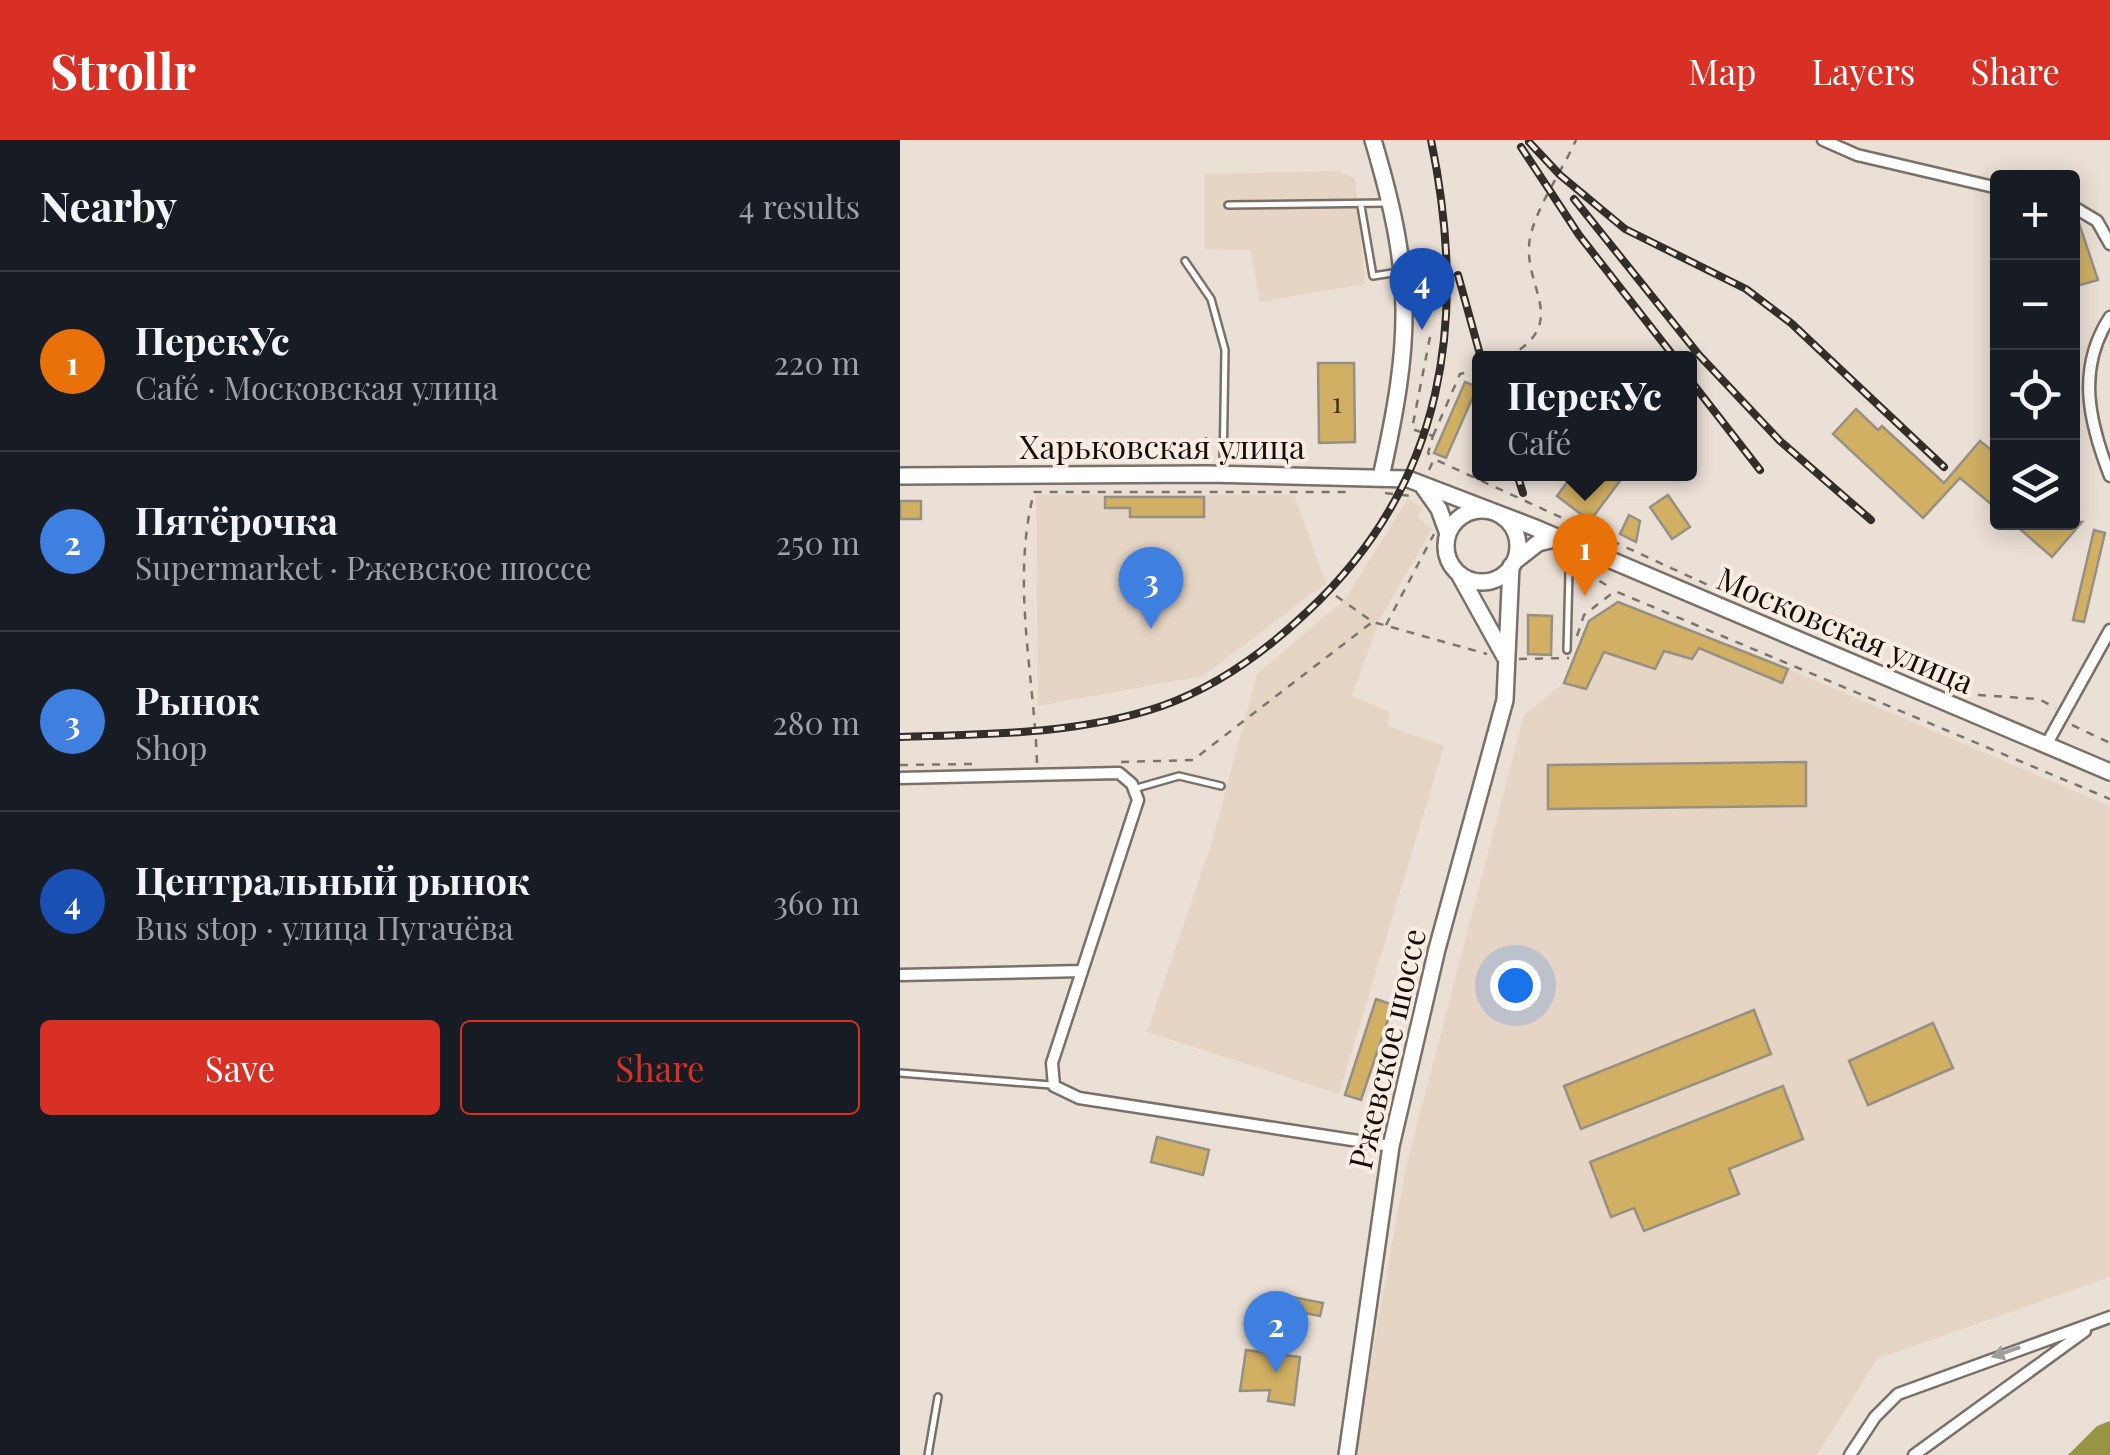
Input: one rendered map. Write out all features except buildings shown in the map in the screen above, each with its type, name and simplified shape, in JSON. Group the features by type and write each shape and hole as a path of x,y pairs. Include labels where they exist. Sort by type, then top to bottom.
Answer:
{"main road":[{"path":"1372,140 1404,271 1408,322 1400,396 1382,484"},
{"name":"Харьковская улица","path":"900,476 1223,474 1382,484 1494,512"},
{"path":"1420,492 1439,510 1448,534 1447,556 1506,660"},
{"path":"1448,534 1466,514 1494,512 1513,529 1517,546 1512,564"},
{"name":"Московская улица","path":"1494,512 2110,772"},
{"path":"1459,574 1487,581 1532,546 1559,538"},
{"name":"Ржевское шоссе","path":"1347,1455 1390,1146 1437,949 1505,700 1512,564"}],"street":[{"path":"1823,140 1856,156 1990,186"},
{"path":"2080,211 2097,222 2110,244"},
{"path":"2110,317 2092,349 2088,386 2091,425 2110,476"},
{"path":"2046,747 2110,630"},
{"path":"900,778 1119,773 1136,794 1052,1063 1054,1086 1079,1098 1390,1146"},
{"path":"900,975 1082,972"},
{"path":"1850,1455 1875,1417 1898,1394 2104,1320"},
{"path":"1914,1455 2104,1320"}],"lane":[{"path":"1228,205 1390,203"},
{"path":"1361,206 1374,276 1404,271"},
{"path":"1185,261 1211,299 1225,350 1223,474"},
{"path":"1567,650 1569,574 1576,546"},
{"path":"1136,794 1179,776 1221,786"},
{"path":"900,1073 1054,1086"},
{"path":"928,1455 938,1396"}],"path":[{"path":"1515,351 1538,334 1544,313 1529,255 1532,230 1576,140"},
{"path":"1430,337 1412,429 1433,436"},
{"path":"1434,459 1428,453 1433,436 1460,374 1472,371"},
{"path":"1382,484 1420,492"},
{"path":"1037,763 1026,651 1025,527 1034,492 1357,492"},
{"path":"1336,596 1372,622 1506,660 1569,660 1584,615 1615,591 2110,799"},
{"path":"1115,762 1192,760 1372,622"},
{"path":"900,765 978,764"}],"shaded area":[{"path":"1338,171 1355,178 1365,284 1260,302 1250,250 1205,249 1205,174"},
{"path":"1036,495 1294,495 1326,583 1203,676 1038,706"},
{"path":"1408,498 1423,508 1418,517 1432,529 1379,621 1352,696 1390,712 1388,726 1444,746 1339,1094 1147,1032 1212,842 1257,674 1346,598"},
{"path":"1699,648 1782,682 1788,669 2110,806 2110,1277 1877,1359 1817,1455 1354,1455 1405,1171 1524,715 1564,683 1586,689 1604,652 1655,669 1664,651 1691,659"},
{"path":"2110,1421 2110,1455 2068,1455 2097,1426"}],"railway":[{"path":"900,737 1065,728 1162,706 1202,689 1257,654 1307,612 1354,562 1390,509 1417,453 1435,394 1445,334 1447,271 1431,140"},
{"path":"1529,142 1560,175 1625,229 1746,289 1791,323 1944,467"},
{"path":"1521,147 1579,235 1670,351"},
{"path":"1574,199 1696,351"},
{"path":"1458,275 1479,351"},
{"path":"1697,353 1780,441 1871,520"},
{"path":"1697,389 1760,470"},
{"path":"1519,481 1523,493"}],"place":[{"name":"Центральный рынок","path":"1422,330"},
{"name":"ПерекУс","path":"1585,596"},
{"name":"Рынок","path":"1151,629"},
{"name":"Пятёрочка","path":"1276,1373"}]}
